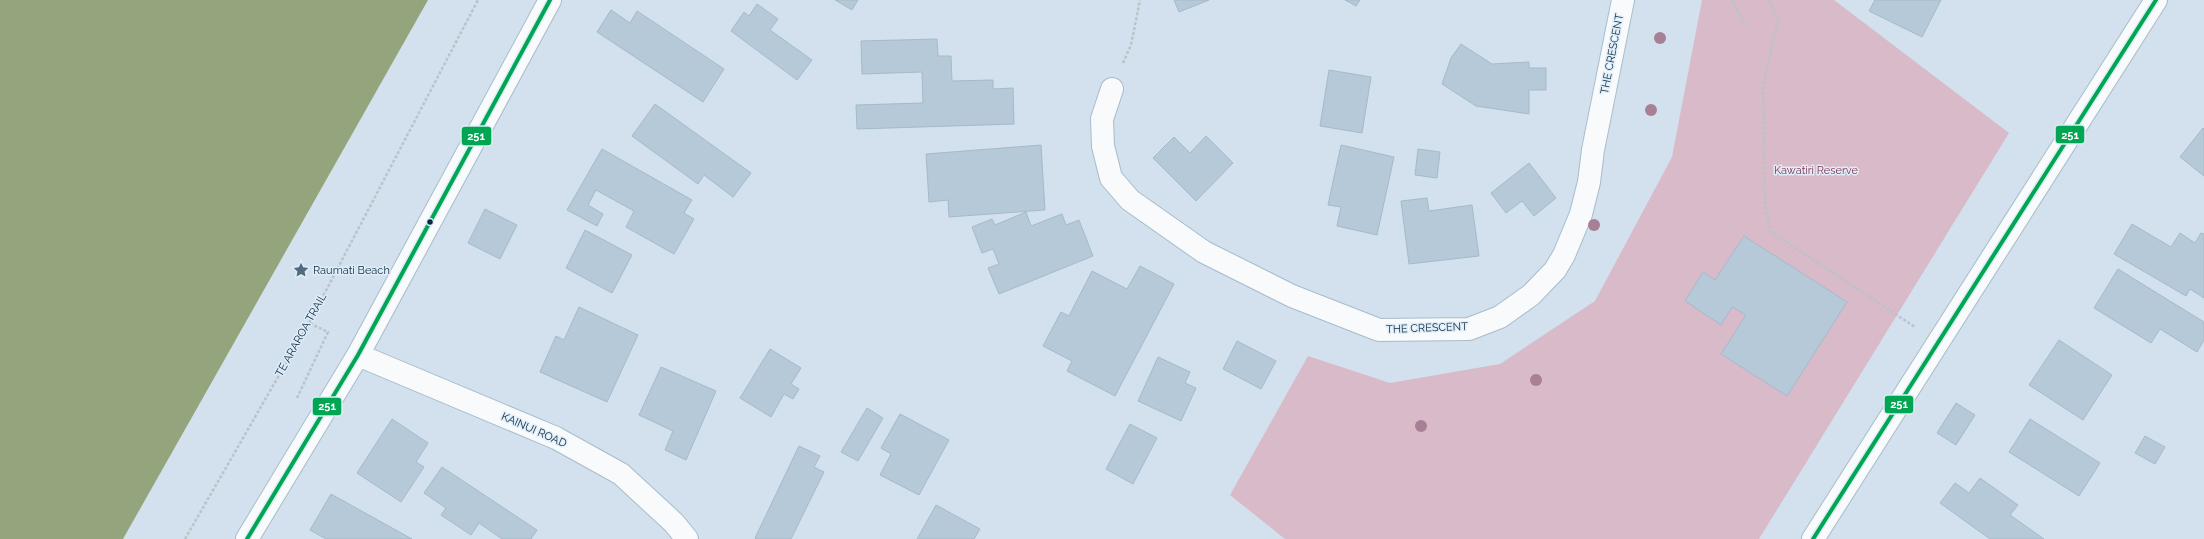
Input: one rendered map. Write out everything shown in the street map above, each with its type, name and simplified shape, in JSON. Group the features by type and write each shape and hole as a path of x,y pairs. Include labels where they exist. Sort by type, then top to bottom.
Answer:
{"street":[{"path":"247,539 358,355 550,0"},
{"name":"THE CRESCENT","path":"1112,89 1102,119 1103,146 1111,178 1130,200 1204,252 1292,296 1379,330 1469,329 1500,317 1531,295 1555,270 1564,255 1581,214 1589,182 1593,150 1623,0"},
{"path":"1813,539 2156,0"},
{"name":"KAINUI ROAD","path":"358,355 556,438 621,474 674,523 687,539"}],"path":[{"name":"TE ARAROA TRAIL","path":"185,539 309,323 478,0"},
{"path":"1112,89 1131,45 1140,0"},
{"path":"1732,0 1745,25"},
{"path":"1769,0 1778,20 1763,85 1764,203 1770,231 1917,329"},
{"path":"309,323 328,332 294,403 319,418"}],"green space":[{"name":"Kawatiri Reserve","path":"1702,0 1834,0 2009,133 1759,539 1285,539 1230,495 1308,356 1390,383 1500,364 1595,301 1672,157"}],"shaded area":[{"path":"0,0 428,0 123,539 0,539"}],"building":[{"path":"835,0 858,0 852,10"},
{"path":"1174,0 1209,0 1179,12"},
{"path":"1345,0 1360,0 1356,6"},
{"path":"1875,0 1941,0 1922,37 1869,11"},
{"path":"757,4 778,19 770,30 812,60 797,80 731,31 744,12 749,16"},
{"path":"611,10 630,23 637,11 724,69 703,102 597,32"},
{"path":"937,39 938,56 951,56 952,81 993,80 993,89 1013,88 1014,124 857,129 856,105 923,103 922,72 862,74 861,41"},
{"path":"1461,44 1492,64 1529,62 1529,68 1546,68 1546,90 1529,90 1529,114 1476,106 1442,84 1451,58"},
{"path":"1329,70 1371,77 1362,133 1320,126"},
{"path":"655,104 751,173 733,197 704,175 698,184 632,136"},
{"path":"2203,128 2204,129 2204,176 2180,157"},
{"path":"1206,136 1233,163 1196,201 1153,158 1174,137 1190,153"},
{"path":"1041,145 1045,210 949,217 948,200 929,202 926,154"},
{"path":"1341,145 1394,157 1377,235 1337,226 1341,207 1328,205"},
{"path":"602,149 692,200 684,213 694,219 674,254 626,227 634,211 596,190 588,205 603,214 597,226 567,210"},
{"path":"1418,149 1440,152 1437,178 1415,175"},
{"path":"1529,163 1556,198 1534,216 1522,201 1506,213 1491,193"},
{"path":"1427,198 1429,211 1472,205 1479,256 1409,264 1401,201"},
{"path":"485,209 517,225 500,259 468,243"},
{"path":"1026,212 1031,226 1062,214 1066,225 1079,220 1093,256 999,294 988,268 999,264 993,249 982,253 972,227 992,219 995,225"},
{"path":"2132,224 2171,247 2180,233 2195,243 2201,233 2204,234 2204,298 2190,289 2186,296 2114,254"},
{"path":"585,230 632,255 612,293 566,268"},
{"path":"1744,236 1847,302 1787,396 1721,354 1746,315 1732,307 1721,325 1685,301 1703,272 1715,280"},
{"path":"1140,266 1174,284 1115,396 1067,371 1072,361 1043,346 1061,312 1069,316 1092,271 1127,289"},
{"path":"2118,269 2204,322 2204,340 2197,352 2160,329 2151,343 2094,308"},
{"path":"579,307 638,335 607,402 540,372 556,336 564,340"},
{"path":"2059,340 2112,375 2083,420 2029,385"},
{"path":"1237,341 1276,361 1261,389 1223,369"},
{"path":"770,349 801,368 791,384 799,389 793,399 784,394 771,417 740,398"},
{"path":"1158,357 1190,372 1185,383 1196,388 1181,421 1138,401"},
{"path":"661,367 716,391 686,460 665,450 673,431 639,415"},
{"path":"1956,403 1975,415 1956,445 1937,433"},
{"path":"867,408 883,418 858,461 841,452"},
{"path":"900,414 949,440 919,495 880,475 891,454 881,448"},
{"path":"392,419 428,443 416,462 424,467 401,502 357,473"},
{"path":"2030,419 2100,463 2079,496 2009,452"},
{"path":"1130,424 1157,438 1133,484 1106,469"},
{"path":"2145,436 2165,447 2155,464 2135,453"},
{"path":"799,446 820,456 814,467 824,472 791,539 756,539 755,538"},
{"path":"442,467 537,530 531,539 502,539 479,523 471,535 441,515 446,508 424,493"},
{"path":"1980,478 2018,505 2010,515 2044,539 1990,539 1940,503 1955,483 1969,493"},
{"path":"331,494 412,539 326,539 310,530"},
{"path":"936,505 980,529 974,539 917,539"}],"transit line":[{"name":"251","path":"247,539 358,355 550,0"},
{"name":"251","path":"1813,539 2156,0"}],"place":[{"name":"Raumati Beach","path":"301,270"}]}
